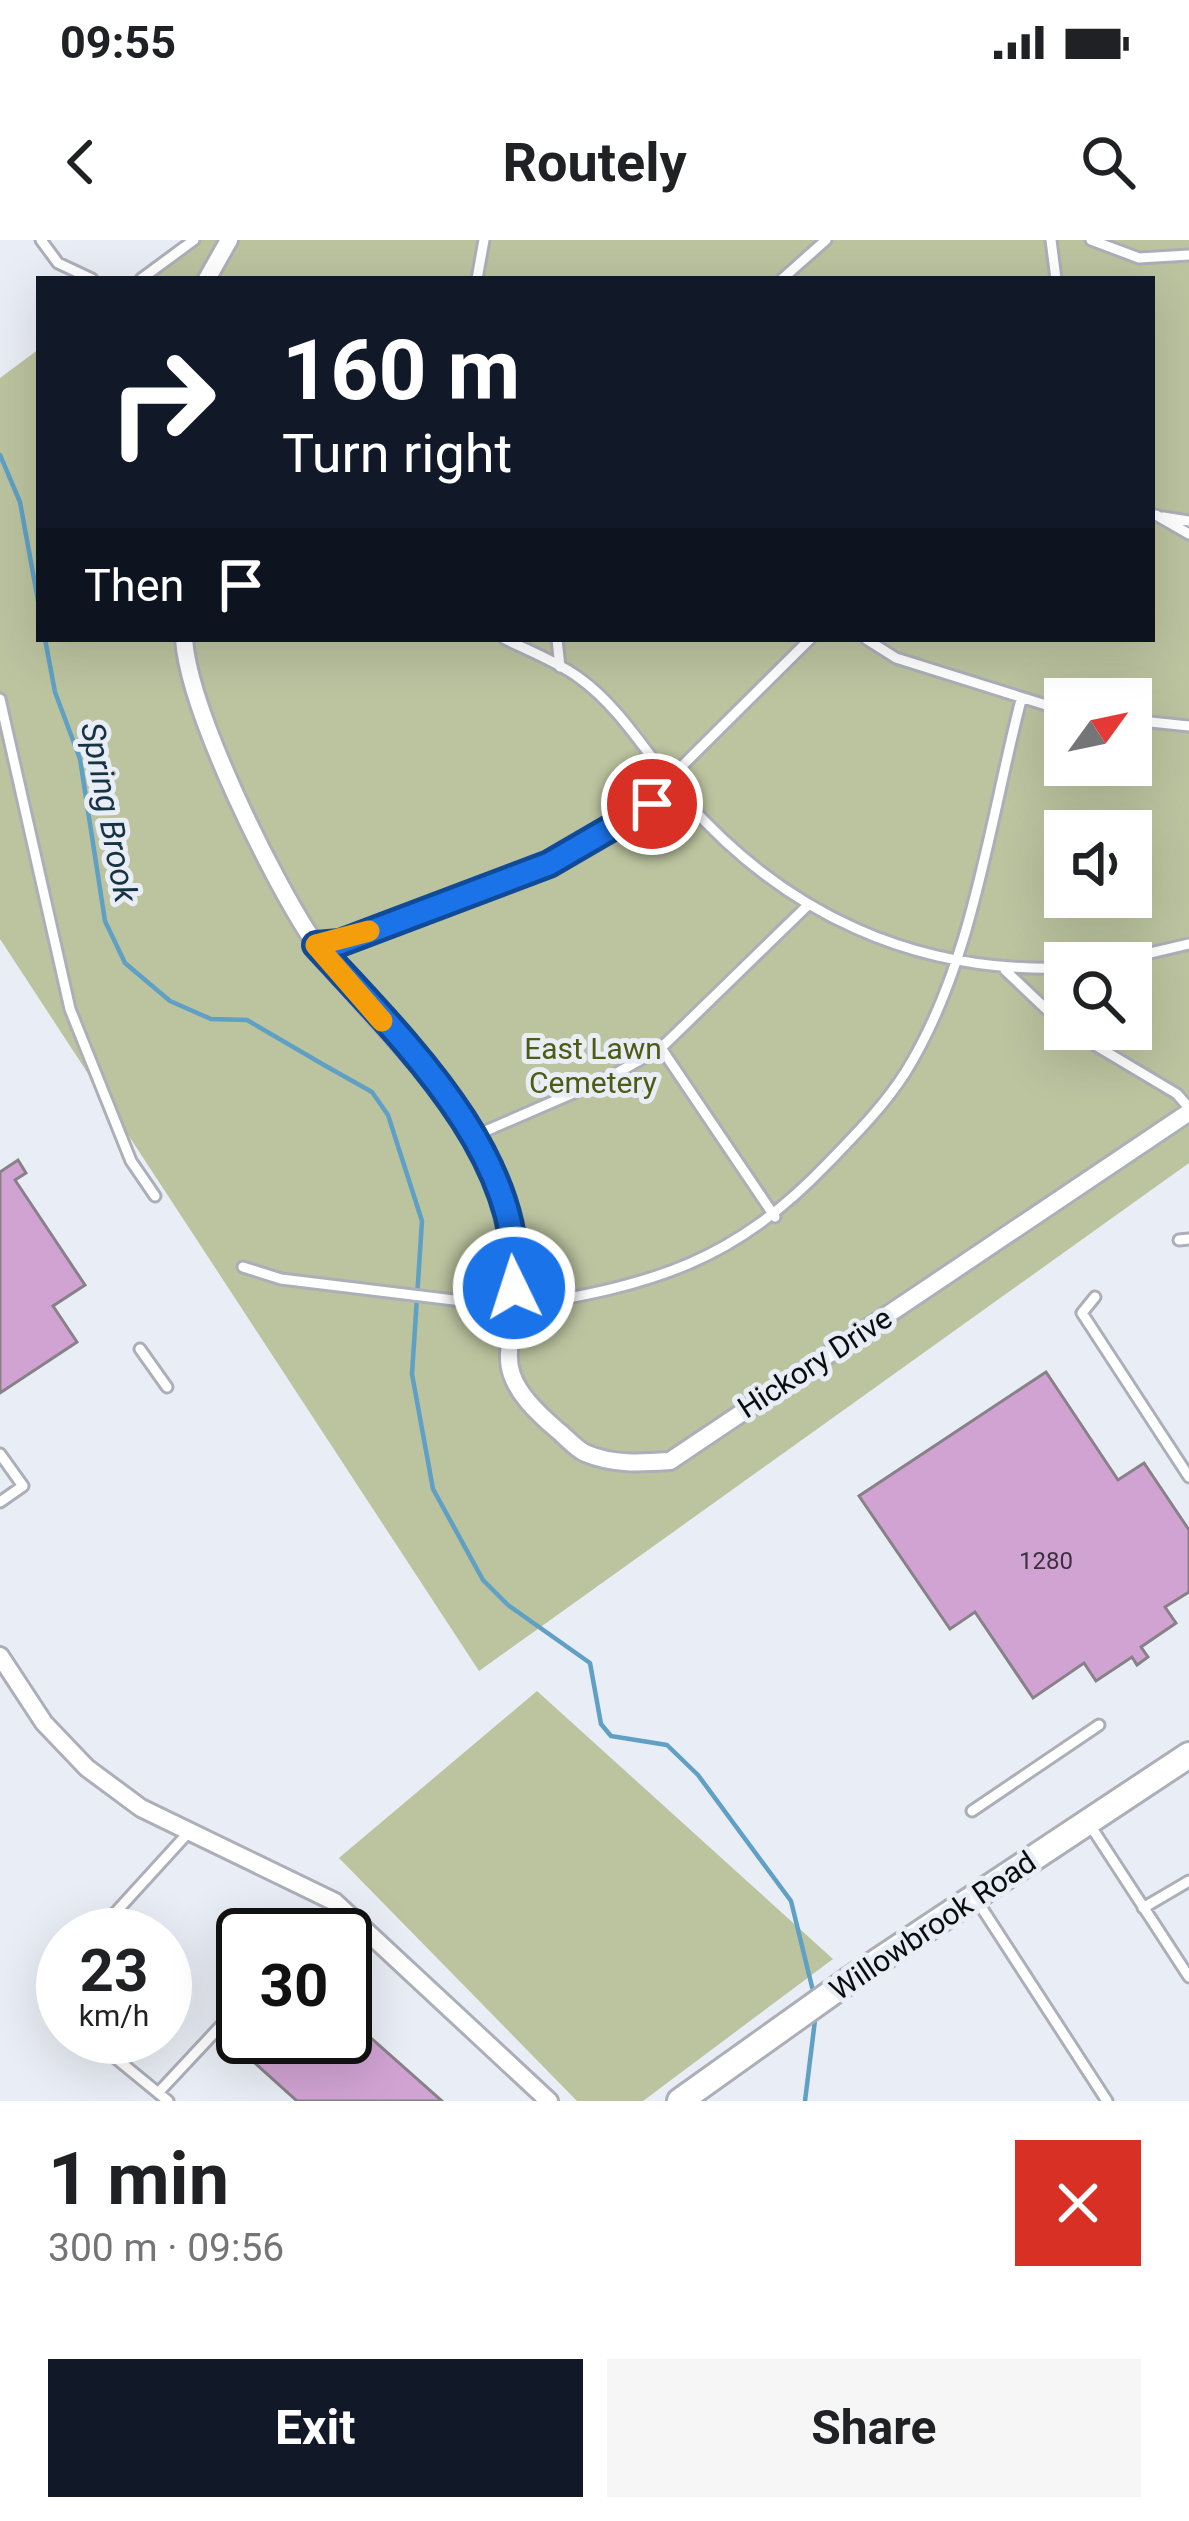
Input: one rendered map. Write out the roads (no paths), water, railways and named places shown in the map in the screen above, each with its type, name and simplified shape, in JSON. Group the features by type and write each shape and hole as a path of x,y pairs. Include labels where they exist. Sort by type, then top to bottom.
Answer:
{"street":[{"path":"209,276 229,240"},
{"path":"185,642 196,699 287,898 316,945 486,1154 513,1240 514,1288 505,1317"},
{"name":"Hickory Drive","path":"524,1306 510,1332 507,1361 522,1400 583,1452 628,1465 670,1461 1188,1112"},
{"path":"0,1656 44,1723 87,1768 188,1833 312,1887 335,1902 549,2101"},
{"name":"Willowbrook Road","path":"680,2101 851,1979 1189,1755"}],"lane":[{"path":"41,240 58,263 86,276"},
{"path":"145,276 194,240"},
{"path":"478,276 484,240"},
{"path":"785,276 826,240"},
{"path":"1052,240 1056,276"},
{"path":"1090,240 1139,258 1189,255"},
{"path":"1155,514 1189,521"},
{"path":"1155,515 1189,535"},
{"path":"511,642 580,678 745,861 806,907 858,932 954,958 1005,970 1044,969"},
{"path":"557,642 560,667"},
{"path":"316,945 340,943 586,847 652,804 670,778 807,642"},
{"path":"871,642 896,658 1044,706"},
{"path":"0,699 70,1009 131,1161 155,1196"},
{"path":"524,1306 613,1291 736,1243 775,1217 881,1107 908,1068 954,958 993,830 1021,700"},
{"path":"1152,722 1189,726"},
{"path":"474,1136 610,1077 662,1048 806,907"},
{"path":"1152,953 1189,944"},
{"path":"1005,970 1044,1007"},
{"path":"662,1048 775,1217"},
{"path":"1103,1050 1177,1094 1188,1112"},
{"path":"243,1267 281,1279 495,1305 514,1288"},
{"path":"1095,1297 1082,1313 1189,1478"},
{"path":"140,1348 167,1388"},
{"path":"0,1454 23,1486 0,1502"},
{"path":"972,1811 1099,1725"},
{"path":"1088,1822 1189,1977"},
{"path":"120,1908 188,1833"},
{"path":"1143,1908 1189,1880"},
{"path":"975,1897 1107,2101"},
{"path":"158,2093 216,2031"},
{"path":"123,2064 168,2101"}],"waterway":[{"name":"Spring Brook","path":"0,455 20,502 36,590"},
{"name":"Spring Brook","path":"46,642 55,692 80,759 105,921 125,963 170,1001 211,1019 247,1020 372,1092 388,1115 422,1221 412,1374 433,1489 483,1580 508,1605 590,1663 601,1724 611,1736 667,1745 698,1775 791,1901 814,1995"},
{"name":"Spring Brook","path":"805,2101 816,2012"}],"park label":[{"name":"East Lawn Cemetery","path":"593,1066"}]}
